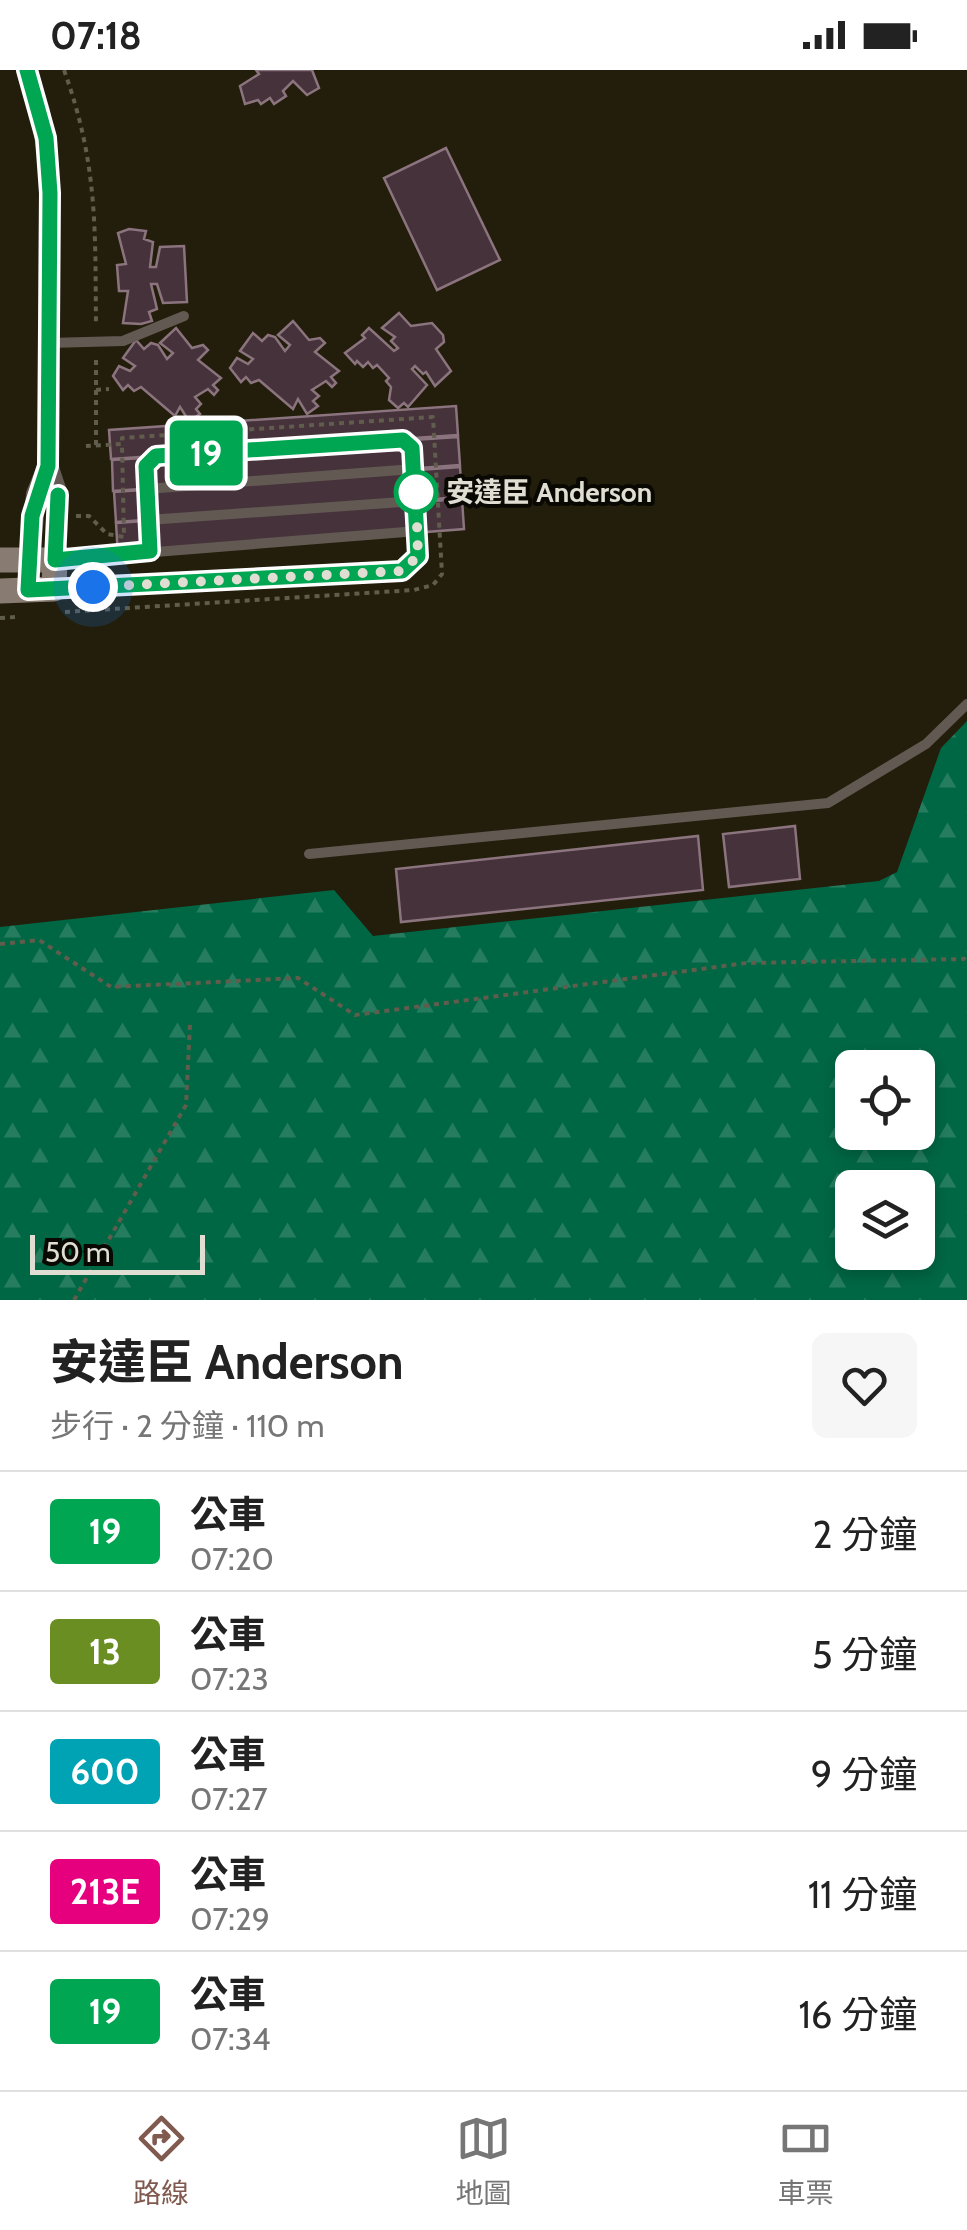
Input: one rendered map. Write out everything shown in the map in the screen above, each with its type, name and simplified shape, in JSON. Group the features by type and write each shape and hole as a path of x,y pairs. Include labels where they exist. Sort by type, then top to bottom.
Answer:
{"street":[{"path":"0,591 29,602 59,601 36,494 48,466 49,166 40,111 27,70"},
{"path":"0,560 53,559"},
{"path":"29,602 53,559"}],"lane":[{"path":"48,343 123,341 184,316"},
{"path":"59,601 402,571 416,559 418,531 412,448 403,440 156,456 146,466 150,551"},
{"path":"146,489 414,469"},
{"path":"148,520 416,501"},
{"path":"53,559 418,531"},
{"path":"309,854 828,803 926,744 967,704"}],"path":[{"path":"64,70 91,157 96,332"},
{"path":"96,352 96,446"},
{"path":"96,390 108,389"},
{"path":"74,516 88,516 107,534 124,537 122,444 86,446"},
{"path":"59,601 421,589"},
{"path":"0,618 12,617 29,602"},
{"path":"0,944 39,940 110,987 298,978 355,1015 746,963 964,960 967,952"},
{"path":"74,1300 186,1105 190,1024"}],"green space":[{"path":"967,721 967,1300 0,1300 0,927 334,890 373,936 879,881 897,872 941,748"}],"building":[{"path":"256,70 312,70 319,88 307,95 293,81 283,91 286,96 274,104 270,98 261,104 258,100 245,104 240,86 259,74"},
{"path":"446,148 500,260 437,290 384,178"},
{"path":"129,229 146,231 144,239 153,242 150,267 156,267 160,247 184,246 187,302 163,303 157,284 151,284 157,309 149,312 152,321 141,324 123,323 128,291 119,291 117,265 126,264 118,233"},
{"path":"399,313 411,326 432,323 443,335 444,342 436,349 451,371 435,386 426,372 423,374 415,366 412,369 427,385 408,407 404,403 398,408 389,400 389,378 377,365 373,368 368,362 363,367 357,361 355,364 345,353 365,338 362,335 369,328 394,351 398,348 391,341 395,337 382,328"},
{"path":"293,321 309,340 320,338 325,343 315,352 339,371 331,377 336,383 332,387 326,381 312,390 319,396 313,401 318,406 307,414 298,399 293,409 259,380 251,383 246,377 241,382 230,368 237,358 248,364 253,359 240,351 253,333 262,341 268,335 275,337 285,351 290,345 278,335"},
{"path":"176,328 192,348 203,345 208,350 198,360 221,378 213,385 218,390 214,395 208,389 195,397 201,404 196,409 200,414 189,421 180,407 175,416 141,387 134,391 128,385 123,390 113,376 119,366 130,371 135,366 123,358 136,340 144,349 151,343 158,345 167,359 173,353 160,343"},
{"path":"456,406 458,435 111,459 109,430"},
{"path":"458,437 460,465 113,491 112,460"},
{"path":"460,467 462,497 116,522 114,492"},
{"path":"462,499 464,529 118,556 116,523"},
{"path":"795,826 800,879 729,887 723,834"},
{"path":"698,836 703,890 401,922 396,869"}],"bus line":[{"name":"19","path":"27,70 46,138 50,193 48,466 32,516 28,590 402,571 418,556 412,448 403,440 156,456 146,466 150,551 55,560 58,495"}],"place":[{"name":"安達臣 Anderson","path":"416,492"}],"route":[{"path":"93,587 402,571 418,556 416,492"}]}
